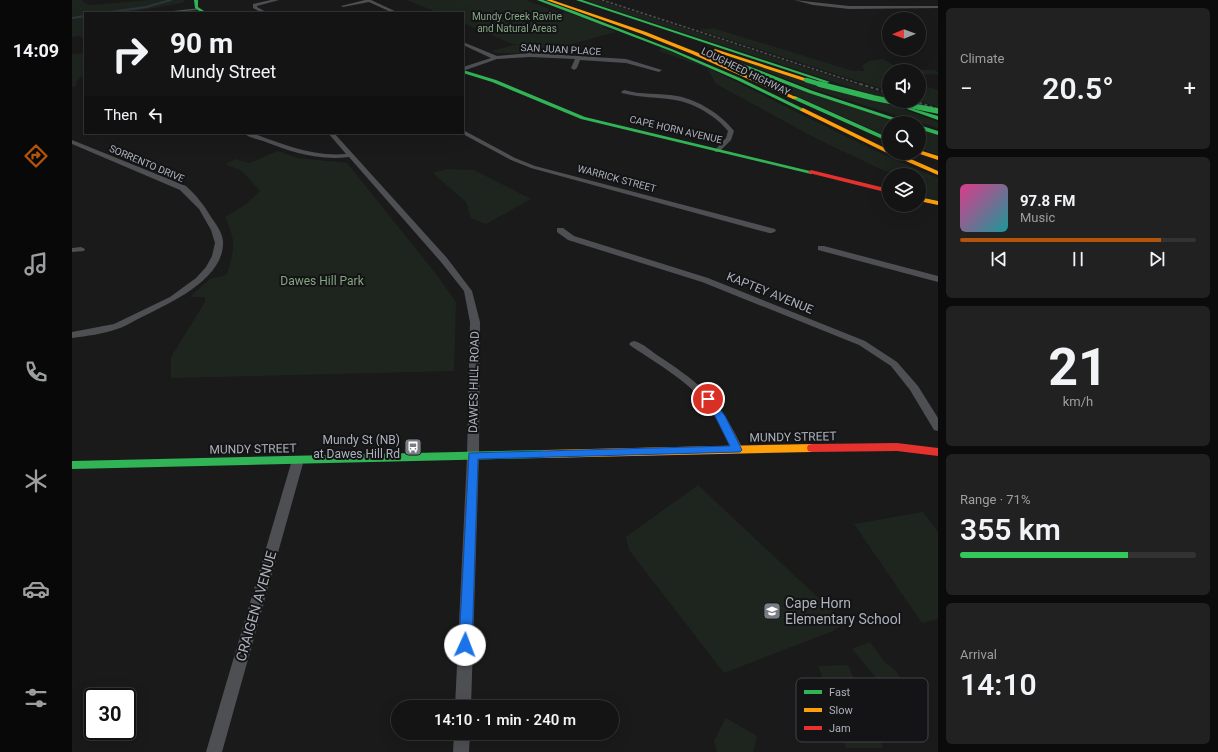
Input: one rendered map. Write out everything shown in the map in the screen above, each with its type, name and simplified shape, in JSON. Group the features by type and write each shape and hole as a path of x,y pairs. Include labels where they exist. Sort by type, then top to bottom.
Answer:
{"main road":[{"name":"LOUGHEED HIGHWAY","path":"539,0 634,33 685,54 748,83 863,141 938,173"},
{"path":"548,0 644,33 694,53 882,137"},
{"name":"LOUGHEED HIGHWAY","path":"565,0 593,7 806,90 886,116"},
{"path":"578,0 593,7 802,79 874,98 938,112"},
{"path":"593,7 938,118"},
{"name":"CAPE HORN AVENUE","path":"464,70 497,82 569,114 717,151 882,189"},
{"path":"926,129 938,133"},
{"path":"926,154 938,158"},
{"path":"926,200 938,203"},
{"name":"MUNDY STREET","path":"72,464 897,447 938,452"}],"street":[{"path":"264,12 255,8 255,5 277,0"},
{"path":"343,6 368,0 395,12"},
{"path":"796,0 817,6 839,8 938,7"},
{"path":"170,12 200,7"},
{"path":"464,43 496,58"},
{"name":"SAN JUAN PLACE","path":"464,70 496,58 530,56 638,62 660,70"},
{"path":"574,68 578,58"},
{"path":"624,92 682,100 702,107 723,121 731,131 729,139 717,151"},
{"name":"WARRICK STREET","path":"464,133 513,159 533,167 772,231"},
{"path":"249,134 312,156 332,158 351,156"},
{"name":"DAWES HILL ROAD","path":"332,134 444,260 468,291 475,322 473,456 463,700"},
{"name":"SORRENTO DRIVE","path":"72,142 183,188 197,201 204,211 217,232 219,242 217,253 210,266 188,288 179,294 152,310 112,328 72,335"},
{"name":"KAPTEY AVENUE","path":"560,230 570,238 705,280 862,343 887,358 904,374 938,427"},
{"path":"821,248 938,279"},
{"path":"72,250 81,249"},
{"path":"634,344 680,375 708,399 720,416 737,450"},
{"name":"CRAIGEN AVENUE","path":"214,752 298,460"},
{"path":"461,752 462,740"}],"green space":[{"path":"72,0 83,0 83,2 91,5 149,0 186,0 182,3 131,12 84,12 84,38 80,36 72,37"},
{"name":"Mundy Creek Ravine and Natural Areas","path":"407,0 526,0 560,13 566,12 607,26 602,27 616,32 538,53 496,53 491,51 518,44 513,44 464,23 464,12 437,12"},
{"path":"584,0 598,0 882,93 882,98"},
{"path":"713,28 853,71 865,71 862,66 869,61 883,59 892,64 882,64 882,89 699,30"},
{"path":"681,45 764,77 882,117 882,134"},
{"path":"661,47 707,68 659,51"},
{"path":"716,52 882,102 882,108 900,108 922,116 899,116 815,90"},
{"path":"84,53 84,74 77,81 75,87 72,87 72,54"},
{"path":"707,68 882,153 882,160 896,160 915,168 882,168 882,170 819,140 716,84"},
{"path":"926,70 934,70 938,72 938,74 926,75"},
{"path":"926,86 938,90 938,107 926,103"},
{"path":"926,118 938,122 938,128 926,124"},
{"path":"926,131 938,135 938,155 926,151"},
{"name":"Dawes Hill Park","path":"278,151 298,158 347,163 436,274 456,302 454,371 171,378 171,357 205,302 205,297 190,297 210,279 227,275 233,252 233,240 225,217 248,203 260,191 242,171 225,164 235,159 249,163"},
{"path":"446,169 474,170 531,199 486,224 471,218 466,202 433,173"},
{"path":"926,173 938,178 938,201 926,198"},
{"path":"698,485 845,623 833,631 724,673 629,550 626,537"},
{"path":"923,512 938,532 938,619 922,623 854,524"},
{"path":"870,642 883,660 896,671 900,678 877,678 852,649"},
{"path":"848,665 854,678 823,678 818,666"},
{"path":"726,718 757,736 753,752 717,752 714,741"},
{"path":"844,742 881,742 883,748 846,748"}],"waterway":[{"path":"110,12 146,7 171,0"},
{"path":"72,18 84,16"}],"railway":[{"path":"602,0 863,85"},
{"path":"860,84 882,91"},
{"path":"926,105 938,109"}],"traffic: fast":[{"path":"196,0 196,7 204,12"},
{"path":"539,0 607,24 673,50 803,110"},
{"path":"578,0 828,82"},
{"path":"728,60 811,92 885,116"},
{"path":"464,71 494,81 583,118 811,172"},
{"path":"806,80 874,98 938,111"},
{"path":"795,98 882,137"},
{"path":"909,108 938,118"},
{"path":"926,129 938,133"},
{"path":"72,465 545,454"}],"traffic: slow":[{"path":"548,0 644,33 694,53 795,98"},
{"path":"715,50 806,80"},
{"path":"803,110 887,151 938,173"},
{"path":"926,154 938,158"},
{"path":"926,200 938,203"},
{"path":"545,454 812,448"}],"traffic: jam":[{"path":"811,172 882,189"},
{"path":"812,448 897,447 938,452"}],"place":[{"name":"Mundy St (NB) at Dawes Hill Rd","path":"413,447"},
{"name":"Cape Horn Elementary School","path":"772,611"}],"route":[{"path":"465,645 473,456 737,450 720,416 708,399"}]}
